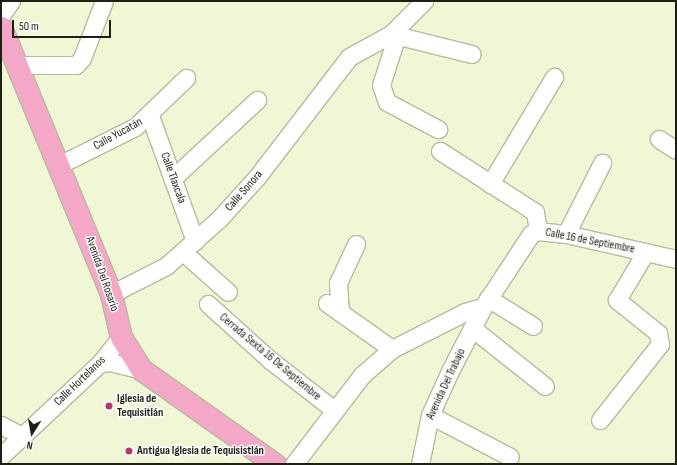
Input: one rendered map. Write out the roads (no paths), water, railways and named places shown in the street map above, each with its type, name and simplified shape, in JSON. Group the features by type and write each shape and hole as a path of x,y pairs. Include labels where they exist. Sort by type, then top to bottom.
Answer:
{"main road":[{"name":"Avenida Del Rosario","path":"1,26 16,65 61,164 111,294 121,337 142,370 275,464"}],"street":[{"path":"1,15 11,1"},
{"path":"16,65 76,65 82,58 104,1"},
{"path":"424,1 394,35 381,85 386,102 438,129"},
{"path":"394,35 472,54"},
{"name":"Calle Sonora","path":"111,294 166,266 189,246 257,178 349,57 394,35"},
{"path":"490,184 554,77"},
{"name":"Calle Yucatán","path":"61,164 150,116 186,78"},
{"path":"173,178 258,100"},
{"name":"Calle Tlaxcala","path":"150,116 173,178 189,246"},
{"path":"659,139 676,150"},
{"path":"440,151 535,212 538,231"},
{"path":"566,234 602,163"},
{"name":"Calle 16 de Septiembre","path":"486,303 531,234 538,231 566,234 645,252 674,255"},
{"path":"356,244 338,283 334,307 392,349"},
{"path":"189,246 228,292"},
{"path":"600,420 660,344 658,332 617,300 645,252"},
{"path":"294,464 333,410 362,375 392,349 486,303 533,326"},
{"name":"Avenida Del Trabajo","path":"420,464 430,415 472,328 486,303"},
{"name":"Cerrada Sexta 16 De Septiembre","path":"208,304 270,360 333,410"},
{"path":"472,328 545,386"},
{"name":"Calle Hortelanos","path":"1,456 100,363 121,337"},
{"path":"100,363 110,362 142,370"},
{"path":"430,415 510,457"},
{"path":"1,425 22,436"}],"place":[{"name":"Iglesia de Tequisitlán","path":"109,406"},
{"name":"Antigua Iglesia de Tequisistlán","path":"129,451"}]}
